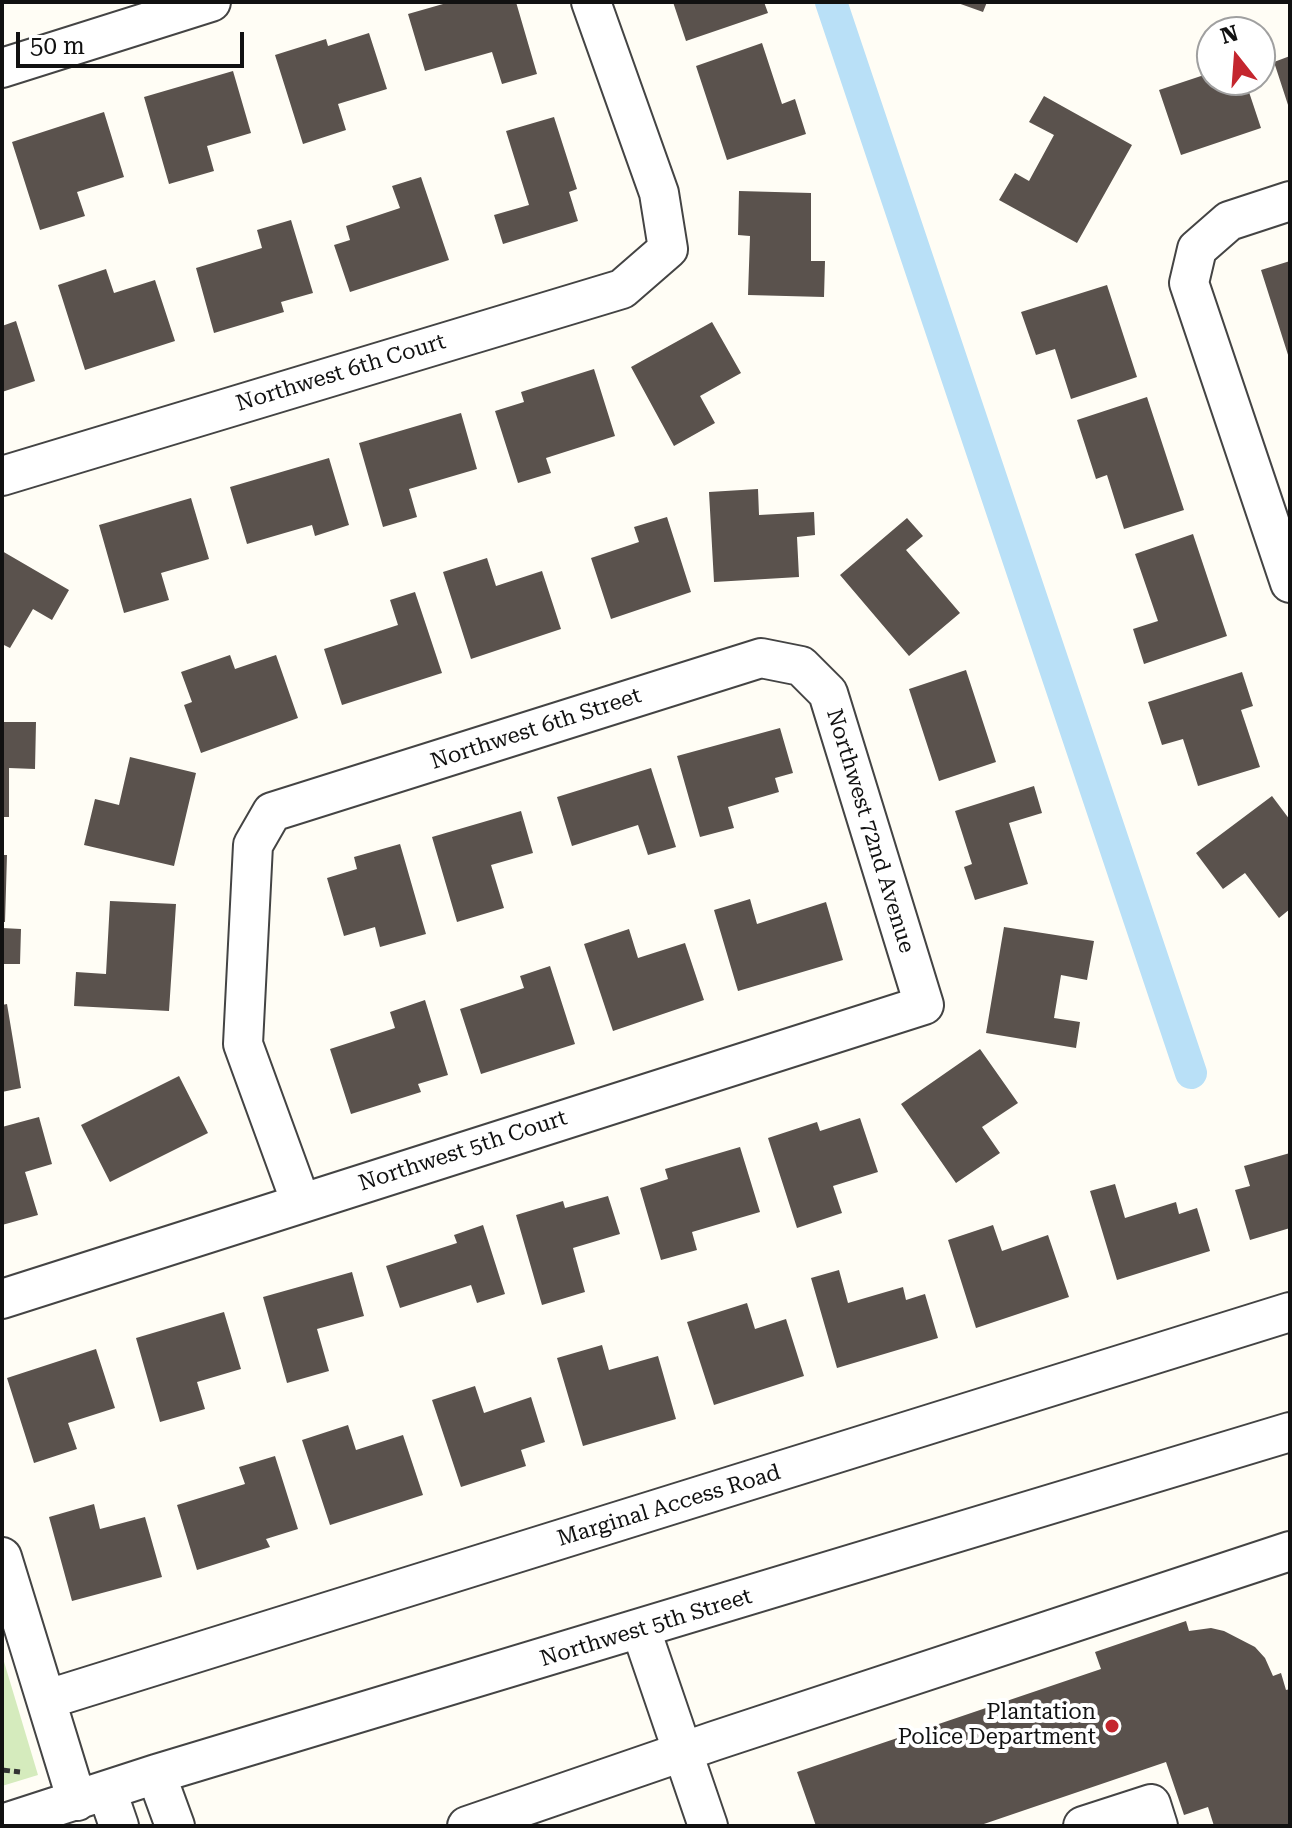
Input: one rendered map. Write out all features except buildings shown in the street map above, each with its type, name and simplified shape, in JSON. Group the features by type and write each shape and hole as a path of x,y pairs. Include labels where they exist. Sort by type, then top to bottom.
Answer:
{"street":[{"path":"2,68 211,2"},
{"name":"Northwest 6th Court","path":"2,476 622,289 668,249 659,193 591,2"},
{"path":"1290,201 1229,221 1197,249 1189,283 1290,583"},
{"name":"Northwest 6th Street","path":"301,1203 243,1044 253,845 272,812 761,658 801,666"},
{"name":"Northwest 72nd Avenue","path":"801,666 828,693 924,1005"},
{"name":"Northwest 5th Court","path":"2,1299 924,1005"},
{"name":"Marginal Access Road","path":"48,1699 1290,1312"},
{"name":"Northwest 5th Street","path":"2,1824 156,1774 1290,1432"},
{"path":"467,1826 1290,1551"},
{"path":"2,1557 48,1699 92,1796 119,1826"},
{"path":"641,1630 708,1826"},
{"path":"156,1774 175,1826"},
{"path":"1083,1826 1151,1804 1158,1826"}],"path":[{"path":"2,1770 20,1772"}],"green space":[{"path":"2,1655 38,1775 2,1786"}],"waterway":[{"path":"831,2 1191,1073"}],"place":[{"name":"Plantation Police Department","path":"1112,1726"}]}
